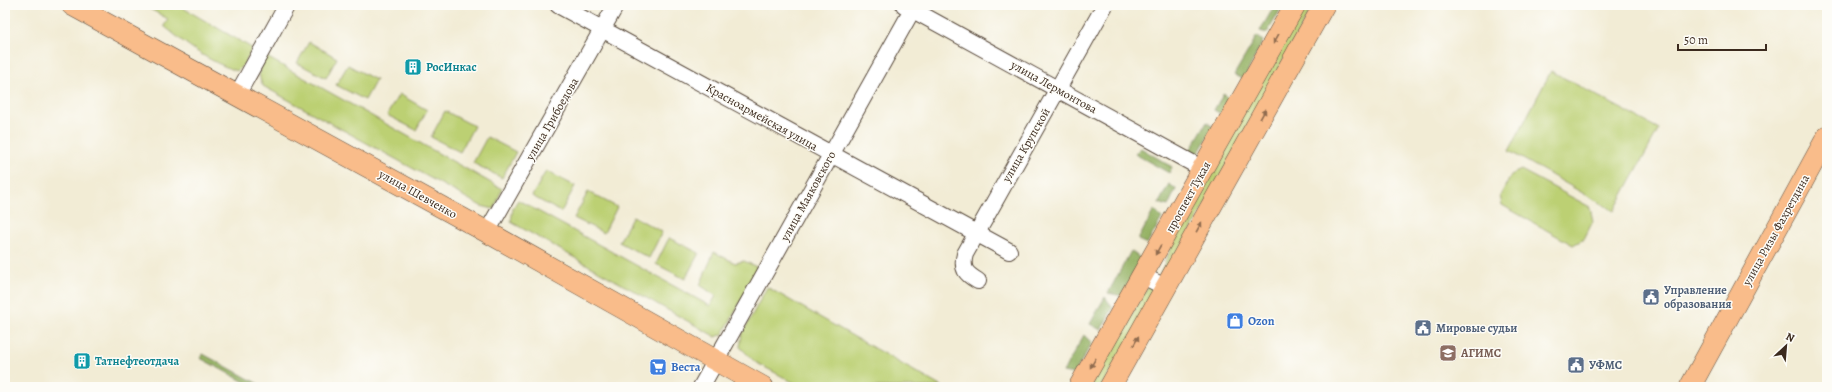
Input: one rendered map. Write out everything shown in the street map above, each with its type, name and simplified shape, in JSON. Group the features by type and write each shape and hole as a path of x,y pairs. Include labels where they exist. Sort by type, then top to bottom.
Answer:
{"main road":[{"name":"улица Шевченко","path":"72,5 487,232 763,387"},
{"name":"проспект Тукая","path":"1079,387 1295,5"},
{"name":"проспект Тукая","path":"1110,387 1324,5"},
{"name":"улица Ризы Фахретдина","path":"1690,387 1827,137"}],"street":[{"path":"237,95 287,5"},
{"name":"Красноармейская улица","path":"558,5 830,155 1009,251"},
{"name":"улица Грибоедова","path":"487,232 616,5"},
{"name":"улица Крупской","path":"978,281 968,275 964,269 963,262 975,234 1105,5"},
{"name":"улица Лермонтова","path":"911,7 1203,169"},
{"name":"улица Маяковского","path":"701,387 911,7"},
{"path":"1143,276 1165,287"}],"green space":[{"path":"143,5 178,5 252,48 246,62 237,71 216,63 190,46 164,26 168,19"},
{"path":"1275,5 1283,5 1267,33 1260,31"},
{"path":"1300,5 1313,5 1164,280 1159,277 1194,192"},
{"path":"1257,36 1263,41 1244,79 1234,75"},
{"path":"309,42 337,58 326,78 297,63"},
{"path":"265,56 502,189 494,209 481,206 263,86 259,75 261,64"},
{"path":"348,65 376,80 365,100 336,85"},
{"path":"1551,71 1659,129 1614,211 1509,151"},
{"path":"1224,93 1229,100 1221,114 1214,110"},
{"path":"399,94 427,110 416,130 387,115"},
{"path":"445,111 474,126 460,152 431,137"},
{"path":"1207,122 1213,127 1197,156 1189,152"},
{"path":"487,137 516,152 502,178 473,163"},
{"path":"1141,148 1172,167 1169,173 1135,154"},
{"path":"1521,170 1590,207 1593,221 1584,239 1573,245 1502,205 1500,196 1511,175"},
{"path":"546,171 575,186 561,212 532,196"},
{"path":"1169,184 1176,189 1168,206 1159,203"},
{"path":"588,192 617,207 604,233 574,218"},
{"path":"518,200 710,306 716,296 700,285 714,252 735,263 744,261 759,268 723,334 716,337 511,222 513,208"},
{"path":"1154,210 1162,218 1147,244 1138,240"},
{"path":"633,216 662,232 649,258 619,242"},
{"path":"669,238 699,253 685,279 656,264"},
{"path":"1131,251 1141,259 1122,296 1108,293"},
{"path":"1148,286 1158,292 1101,387 1089,387"},
{"path":"767,287 942,387 802,387 755,362 740,347 742,334"},
{"path":"1105,297 1113,308 1101,330 1090,324"},
{"path":"1084,335 1092,343 1074,374 1063,372"},
{"path":"203,354 264,387 254,387 200,358"}],"place":[{"name":"РосИнкас","path":"413,67"},
{"name":"Управление образования","path":"1651,297"},
{"name":"Ozon","path":"1235,321"},
{"name":"Мировые судьи","path":"1423,328"},
{"name":"АГИМС","path":"1448,353"},
{"name":"Татнефтеотдача","path":"82,361"},
{"name":"УФМС","path":"1576,365"},
{"name":"Веста","path":"658,367"}]}
